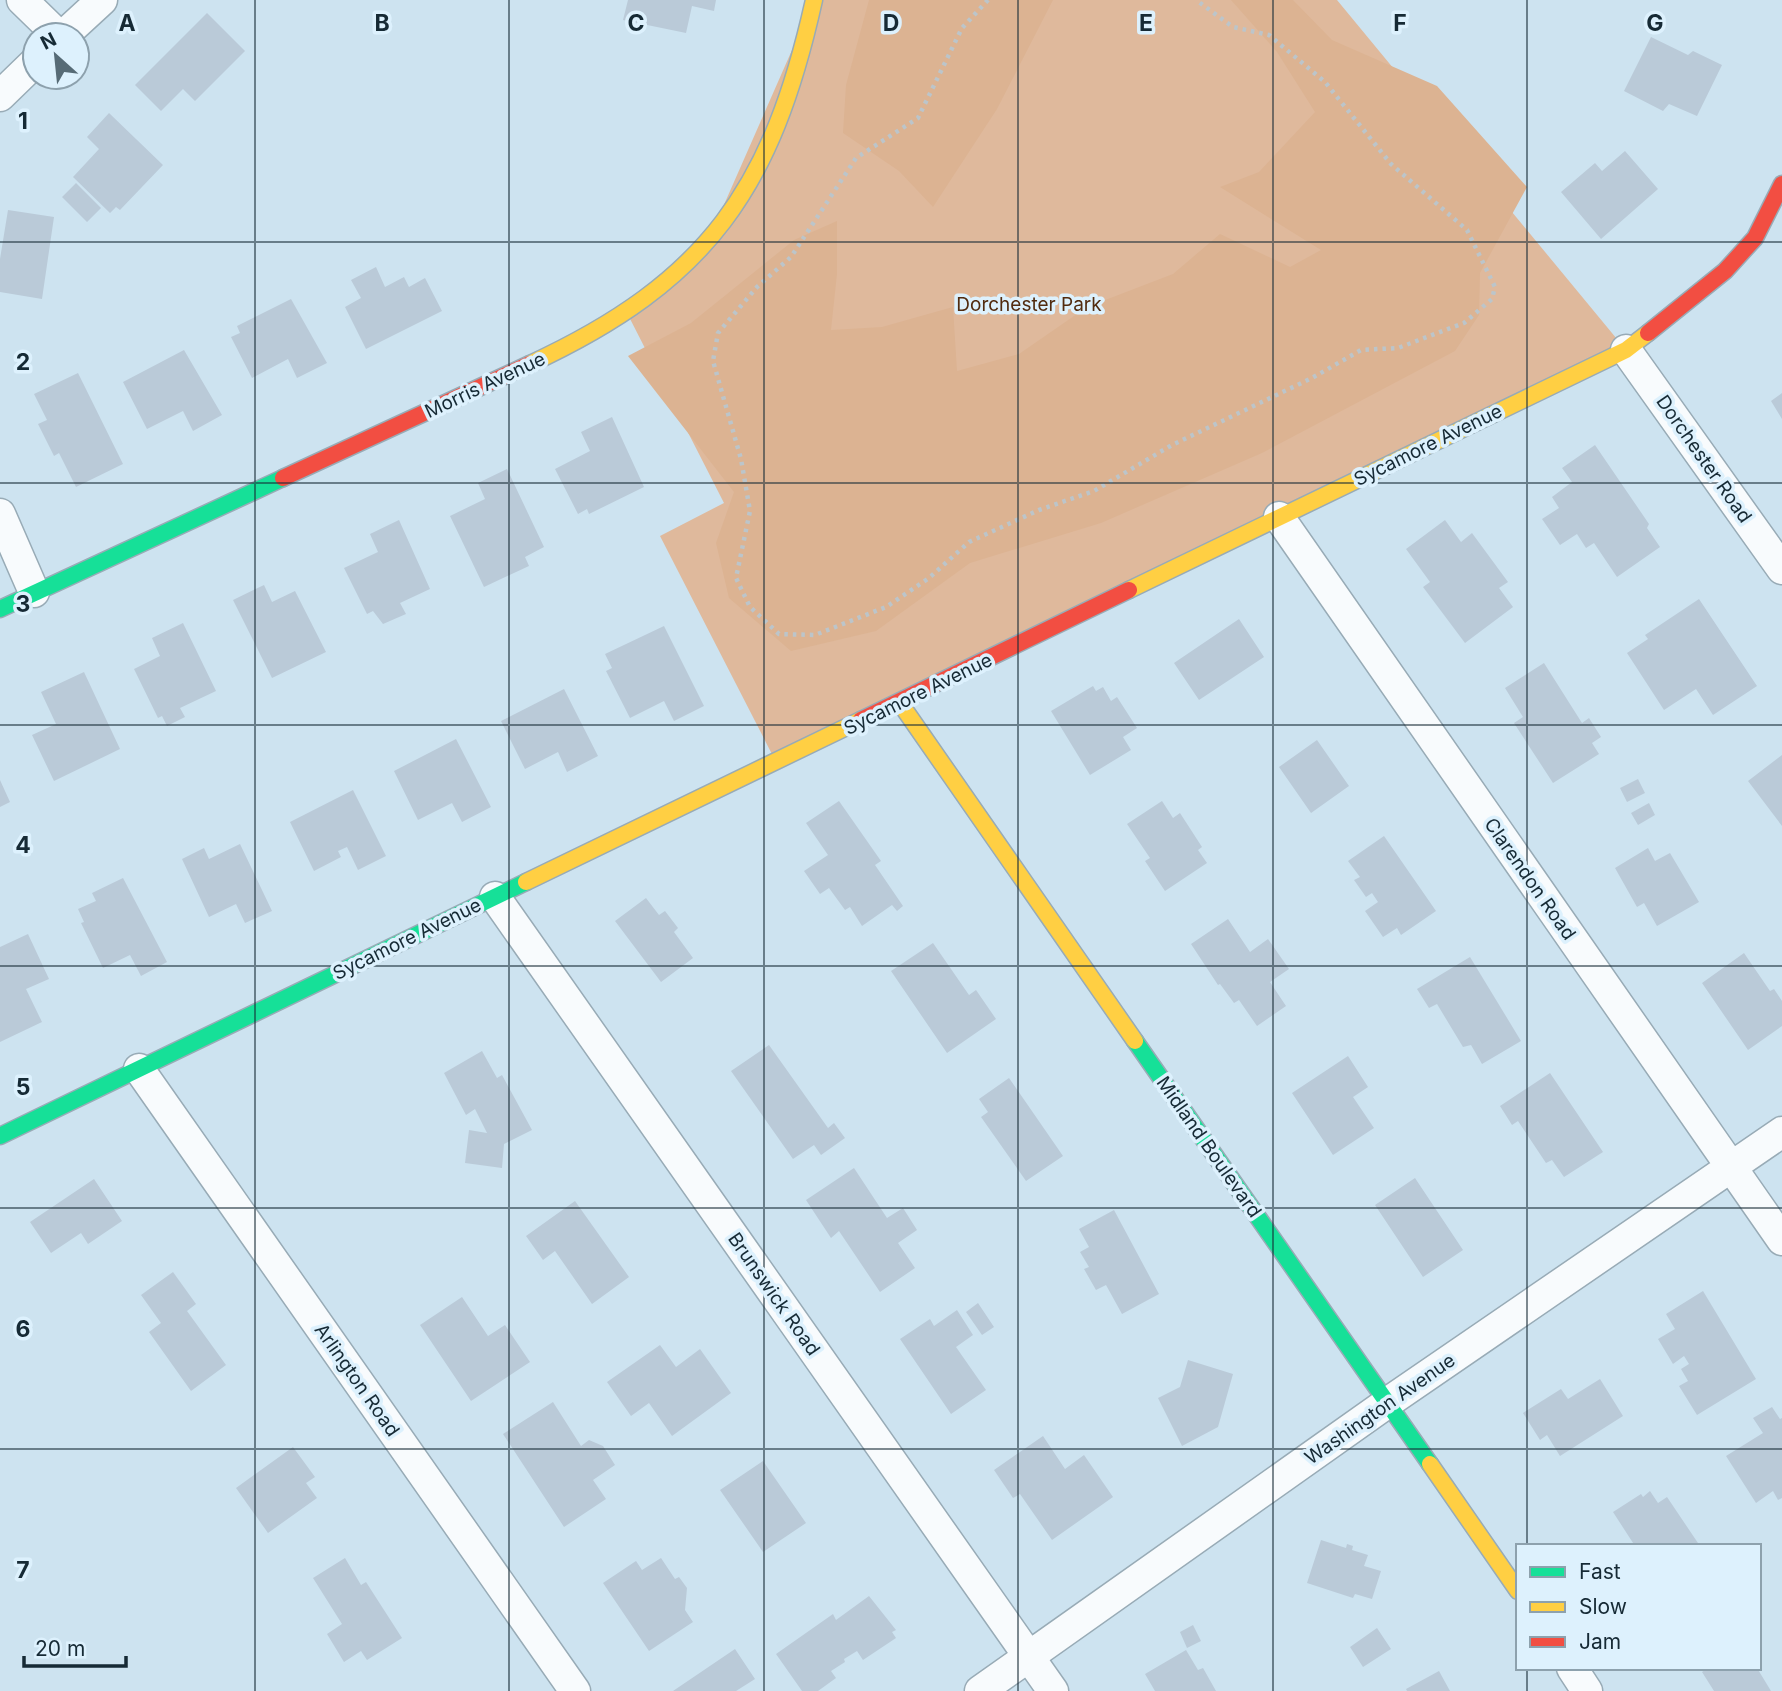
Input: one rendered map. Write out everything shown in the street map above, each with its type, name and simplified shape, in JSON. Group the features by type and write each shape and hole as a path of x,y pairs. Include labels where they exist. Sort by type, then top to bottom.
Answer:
{"street":[{"path":"22,0 44,21"},
{"path":"79,21 102,0"},
{"name":"Morris Avenue","path":"0,609 547,356 605,324 677,270 708,241 738,205 775,136 801,64 814,0"},
{"path":"0,96 21,76"},
{"name":"Sycamore Avenue","path":"0,1136 1626,350 1725,271 1755,238 1782,184"},
{"name":"Dorchester Road","path":"1626,350 1782,569"},
{"path":"0,514 34,592"},
{"name":"Clarendon Road","path":"1279,517 1782,1240"},
{"name":"Midland Boulevard","path":"900,702 1516,1588"},
{"name":"Brunswick Road","path":"495,897 1053,1691"},
{"name":"Arlington Road","path":"139,1069 575,1691"},
{"name":"Washington Avenue","path":"980,1691 1387,1404 1782,1132"},
{"path":"1573,1670 1587,1691"}],"path":[{"path":"988,0 962,28 918,118 856,158 791,257 757,287 718,333 713,361 741,459 750,511 736,578 750,607 779,634 815,635 886,607 929,578 969,541 1039,510 1094,491 1172,444 1312,378 1362,350 1398,348 1464,323 1492,299 1495,287 1467,230 1391,163 1325,82 1269,35 1233,27 1196,0"}],"green space":[{"name":"Dorchester Park","path":"814,0 1337,0 1626,350 776,762 660,536 724,503 625,309 708,241"}],"shaded area":[{"path":"869,0 1053,0 997,109 933,207 899,171 843,133 846,85"},
{"path":"1231,0 1293,0 1332,40 1437,86 1527,187 1480,273 1479,315 1455,351 1262,453 1101,523 970,563 876,631 791,651 729,598 716,543 734,492 628,356 691,323 794,240 837,221 837,274 831,330 882,327 953,307 957,371 1019,354 1087,307 1173,274 1220,234 1290,267 1321,250 1220,187 1259,172 1315,112 1277,52"}],"building":[{"path":"628,0 716,0 714,11 692,6 686,33 623,20"},
{"path":"207,13 245,51 195,101 183,89 161,111 135,85"},
{"path":"1651,37 1688,55 1693,51 1722,65 1697,116 1669,104 1663,111 1624,91"},
{"path":"109,113 163,165 120,210 116,207 110,213 73,177 99,149 87,137"},
{"path":"1625,151 1658,189 1601,239 1561,192 1595,163 1602,171"},
{"path":"76,183 101,208 87,222 62,197"},
{"path":"8,210 54,217 42,299 0,292 0,259"},
{"path":"376,267 385,287 404,277 409,287 425,278 442,311 366,349 345,307 361,298 351,280"},
{"path":"291,299 327,363 297,378 288,359 252,378 231,337 240,333 237,326"},
{"path":"184,350 222,415 193,431 183,411 147,429 123,382"},
{"path":"78,373 123,464 76,487 59,453 54,456 38,424 47,420 34,394"},
{"path":"1782,393 1782,419 1771,401"},
{"path":"612,417 644,487 589,514 587,509 578,514 555,469 590,451 581,432"},
{"path":"1595,445 1649,524 1647,528 1660,547 1617,577 1594,543 1586,548 1577,534 1560,545 1542,519 1559,508 1552,497 1572,482 1562,468"},
{"path":"507,469 544,547 525,557 529,566 484,587 450,516 485,499 478,483"},
{"path":"399,520 430,589 400,603 406,614 383,624 373,611 367,614 344,568 378,552 370,534"},
{"path":"1445,520 1461,542 1472,533 1508,582 1499,588 1513,607 1465,643 1423,587 1430,582 1406,549"},
{"path":"264,585 272,602 295,591 326,652 272,678 233,600"},
{"path":"1699,599 1757,686 1713,715 1696,689 1664,710 1627,653 1648,639 1645,635"},
{"path":"1239,619 1264,657 1199,700 1174,663"},
{"path":"183,623 216,691 180,708 185,717 167,726 162,716 158,718 134,669 160,656 152,638"},
{"path":"664,626 704,706 674,721 664,701 630,718 606,671 612,668 605,654"},
{"path":"1544,663 1582,723 1589,718 1601,737 1592,743 1599,754 1553,783 1514,723 1523,717 1505,688"},
{"path":"84,672 120,749 54,781 32,735 56,724 41,692"},
{"path":"1093,686 1096,691 1103,687 1111,701 1117,697 1137,728 1123,737 1131,750 1090,775 1051,711"},
{"path":"564,689 598,756 567,772 558,752 525,769 501,721"},
{"path":"456,739 491,807 462,822 452,803 418,820 394,771"},
{"path":"1317,740 1349,786 1311,813 1279,767"},
{"path":"1782,755 1782,826 1748,781"},
{"path":"1638,779 1645,793 1627,802 1620,788"},
{"path":"0,780 10,802 0,807"},
{"path":"353,790 386,856 358,870 347,847 338,851 341,857 314,871 290,822"},
{"path":"839,801 881,861 875,865 903,906 897,911 892,905 862,926 850,907 845,910 829,888 820,894 804,871 828,855 806,823"},
{"path":"1162,801 1173,818 1180,813 1202,847 1198,850 1207,863 1165,891 1145,861 1150,858 1127,824"},
{"path":"1649,803 1655,815 1638,825 1631,813"},
{"path":"1384,836 1436,911 1401,935 1397,928 1383,937 1365,911 1378,902 1372,893 1366,897 1354,880 1360,877 1348,861"},
{"path":"240,844 272,911 245,923 236,904 209,917 182,859 204,848 209,859"},
{"path":"1648,848 1655,861 1670,853 1699,902 1657,926 1644,903 1637,907 1615,868"},
{"path":"123,878 167,962 141,976 130,955 103,968 81,923 84,922 78,909 96,901 92,893"},
{"path":"646,898 659,915 665,911 678,928 674,932 693,958 661,982 615,921"},
{"path":"1228,919 1250,952 1268,939 1289,969 1270,982 1286,1006 1257,1026 1239,1000 1234,1003 1220,984 1218,985 1191,944"},
{"path":"28,934 49,979 26,989 42,1022 0,1042 0,947"},
{"path":"933,943 969,995 976,990 996,1019 947,1053 891,971"},
{"path":"1744,953 1770,991 1774,989 1782,1001 1782,1026 1748,1050 1702,983"},
{"path":"1470,957 1521,1041 1482,1064 1471,1045 1463,1047 1437,1004 1429,1008 1417,989"},
{"path":"769,1045 828,1128 834,1123 845,1138 821,1155 814,1145 793,1159 731,1071"},
{"path":"482,1051 497,1078 502,1075 532,1130 504,1144 502,1168 465,1163 469,1130 487,1133 475,1109 466,1115 444,1073"},
{"path":"1348,1056 1368,1087 1353,1097 1374,1128 1333,1155 1292,1093"},
{"path":"1550,1073 1603,1152 1564,1177 1552,1160 1546,1163 1518,1121 1512,1125 1500,1106"},
{"path":"1009,1078 1063,1156 1026,1181 981,1117 988,1112 979,1099"},
{"path":"854,1168 887,1218 903,1208 917,1230 898,1243 915,1268 880,1292 839,1231 831,1238 806,1200"},
{"path":"1415,1178 1463,1250 1423,1277 1375,1205"},
{"path":"94,1179 122,1221 88,1244 81,1233 51,1253 30,1222"},
{"path":"575,1201 629,1277 592,1304 555,1251 543,1260 526,1236"},
{"path":"1114,1210 1159,1294 1122,1314 1106,1285 1096,1290 1084,1269 1089,1267 1080,1252 1089,1247 1079,1229"},
{"path":"173,1272 196,1304 187,1311 226,1365 191,1391 149,1332 161,1323 141,1295"},
{"path":"1703,1291 1756,1379 1697,1415 1679,1386 1688,1381 1681,1369 1689,1364 1684,1356 1673,1364 1658,1339 1675,1329 1666,1314"},
{"path":"462,1297 488,1336 505,1325 530,1362 471,1401 420,1325"},
{"path":"978,1303 994,1327 982,1335 966,1312"},
{"path":"957,1310 973,1335 956,1347 986,1390 951,1414 900,1339 930,1319 934,1326"},
{"path":"660,1345 676,1367 700,1349 731,1393 672,1436 649,1403 631,1416 607,1382"},
{"path":"1188,1360 1233,1374 1218,1427 1182,1446 1158,1398 1180,1387"},
{"path":"1600,1379 1623,1416 1560,1456 1547,1435 1540,1440 1523,1413 1561,1389 1568,1399"},
{"path":"553,1402 581,1446 589,1440 603,1446 615,1465 593,1480 606,1499 564,1527 503,1434"},
{"path":"1772,1407 1780,1419 1782,1418 1782,1498 1778,1500 1773,1491 1756,1503 1726,1456 1763,1433 1753,1418"},
{"path":"1043,1436 1065,1469 1084,1455 1113,1497 1052,1540 1020,1494 1013,1498 994,1470"},
{"path":"293,1447 315,1477 306,1483 317,1498 268,1533 236,1488"},
{"path":"763,1461 806,1523 763,1552 720,1490"},
{"path":"1650,1491 1658,1503 1667,1497 1699,1544 1634,1544 1613,1512 1641,1494 1643,1497"},
{"path":"1321,1540 1346,1548 1347,1544 1353,1546 1352,1550 1368,1555 1364,1566 1381,1571 1372,1599 1355,1594 1353,1598 1307,1583"},
{"path":"345,1558 361,1585 366,1582 402,1638 367,1660 361,1651 344,1662 327,1634 342,1624 313,1578"},
{"path":"661,1558 675,1579 679,1577 687,1588 685,1610 693,1622 649,1651 603,1583 636,1561 642,1570"},
{"path":"869,1596 896,1630 892,1632 896,1638 863,1660 857,1651 844,1659 845,1662 831,1671 836,1678 818,1691 802,1691 776,1654 833,1614 836,1620"},
{"path":"1193,1625 1201,1641 1187,1648 1180,1632"},
{"path":"1377,1628 1391,1649 1363,1667 1350,1647"},
{"path":"735,1649 755,1679 736,1691 673,1691"},
{"path":"1186,1650 1198,1670 1203,1668 1216,1691 1155,1691 1145,1674"},
{"path":"1758,1670 1771,1691 1714,1691 1702,1672"},
{"path":"1439,1671 1450,1691 1407,1691 1406,1689"}],"traffic: fast":[{"path":"0,609 283,478"},
{"path":"0,1136 526,882"},
{"path":"1135,1041 1430,1464"}],"traffic: slow":[{"path":"530,364 592,332 644,299 687,262 723,221 753,176 777,125 797,66 814,0"},
{"path":"1129,590 1626,350 1648,333"},
{"path":"900,703 1135,1041"},
{"path":"526,882 861,720"},
{"path":"1430,1464 1516,1588"}],"traffic: jam":[{"path":"1648,333 1725,271 1755,238 1782,184"},
{"path":"283,478 530,364"},
{"path":"861,720 1129,590"}]}
